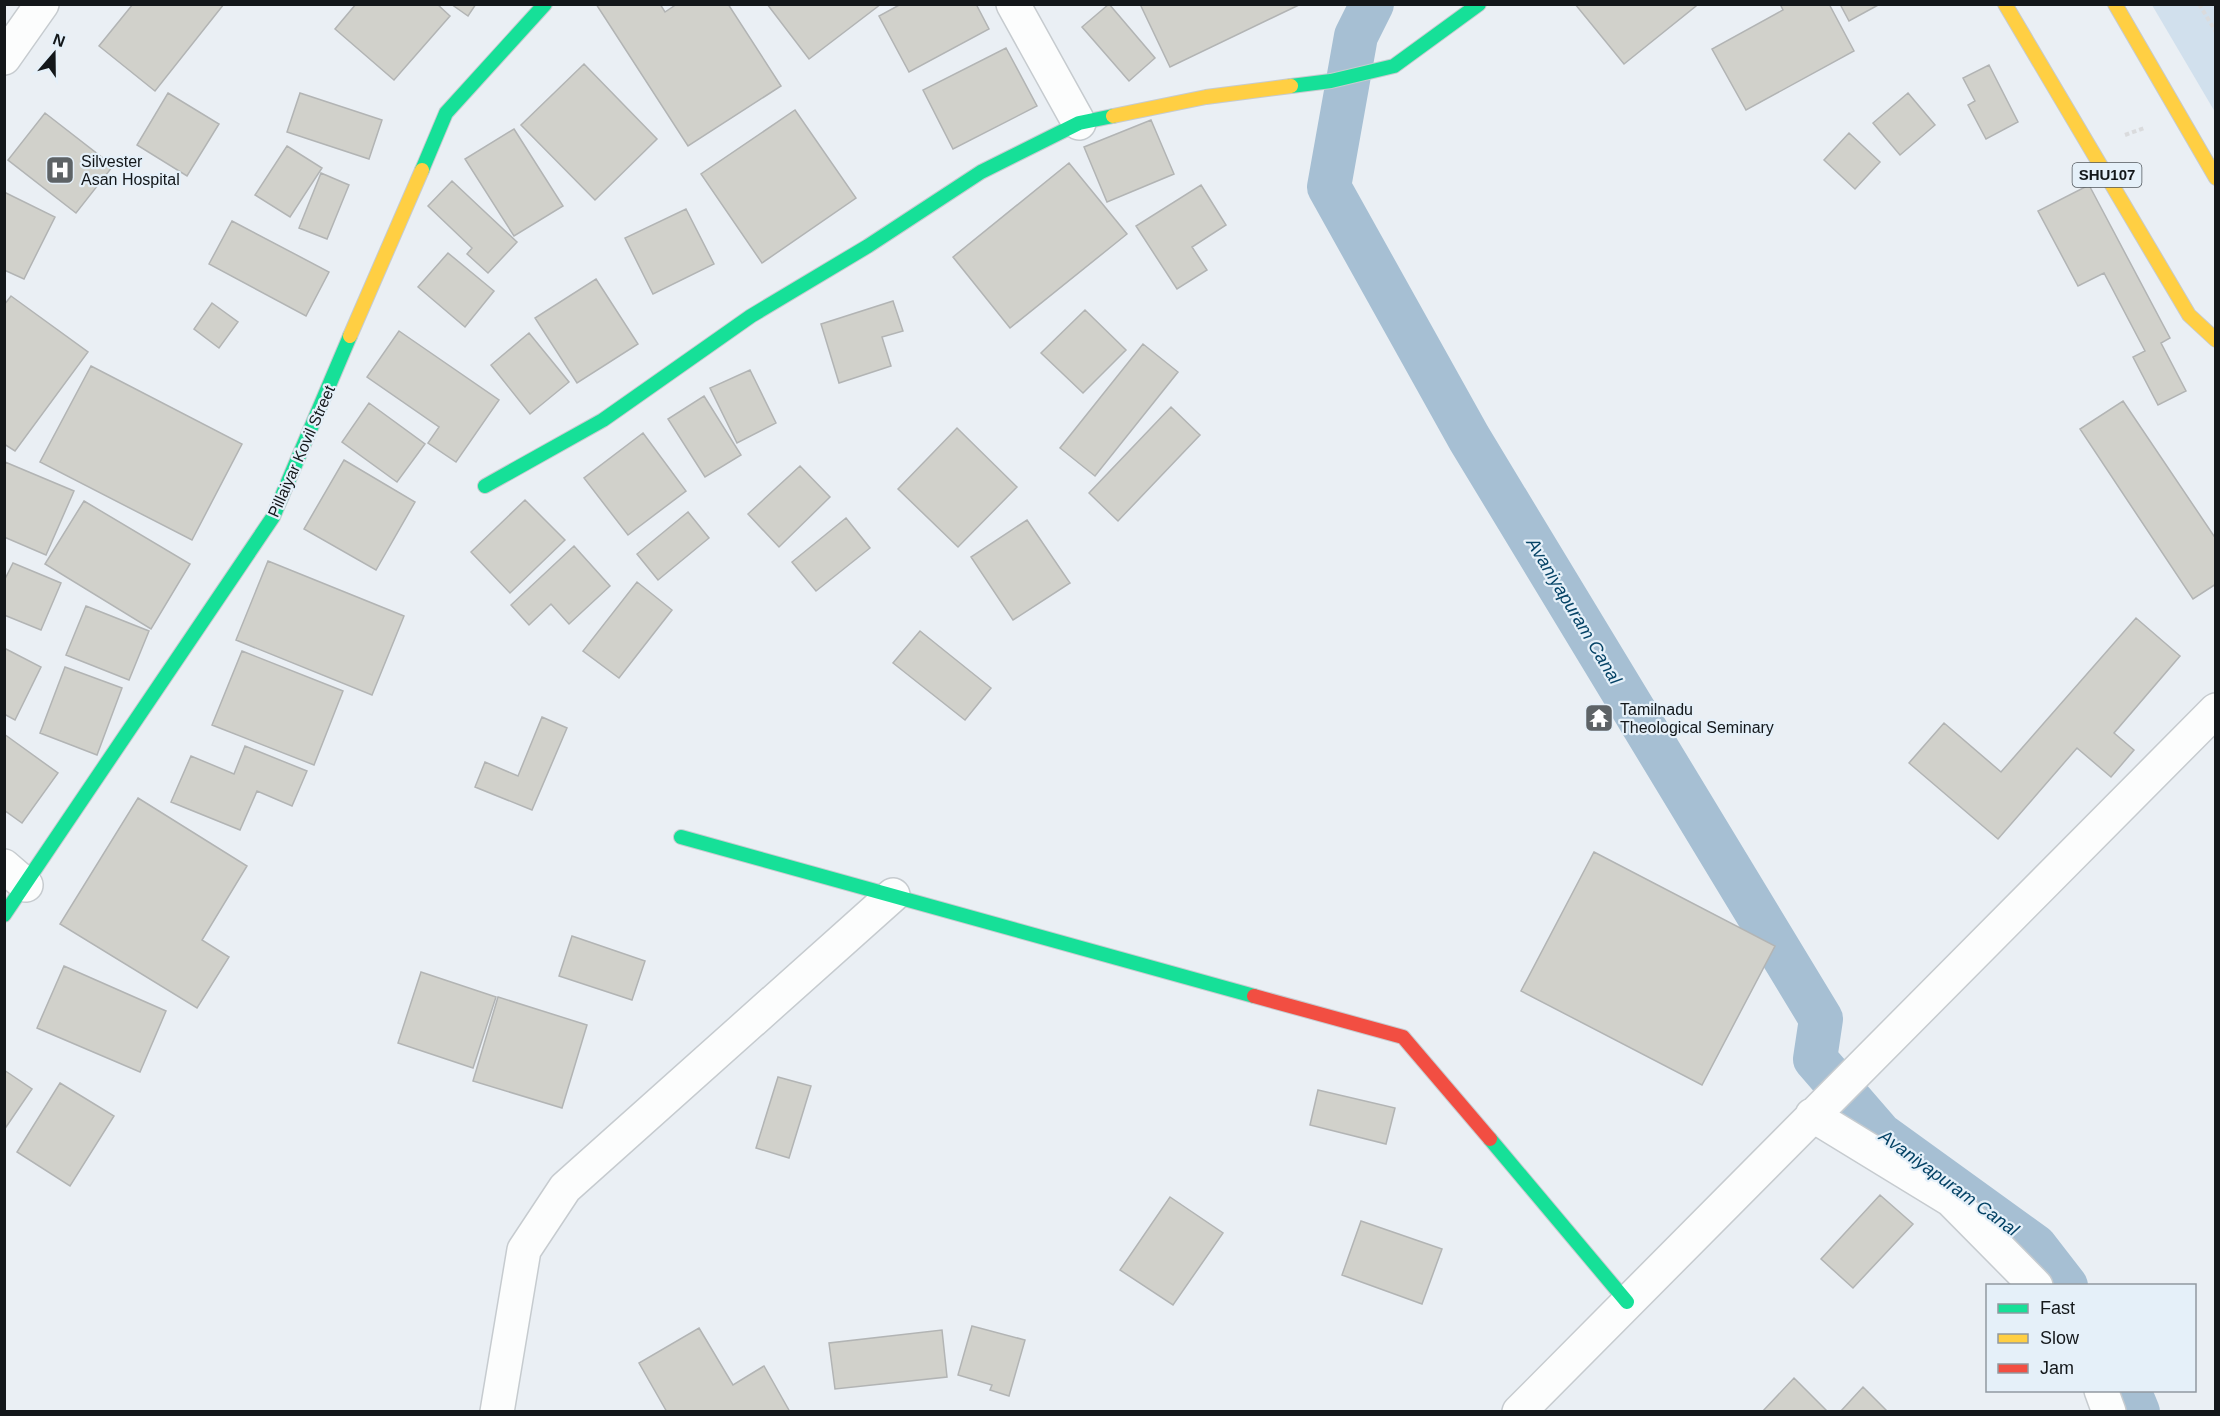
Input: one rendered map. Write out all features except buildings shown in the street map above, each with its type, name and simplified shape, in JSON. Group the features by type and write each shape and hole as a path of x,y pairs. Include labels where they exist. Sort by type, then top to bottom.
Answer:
{"street":[{"path":"4,58 42,4"},
{"name":"Pillaiyar Kovil Street","path":"4,915 15,876 273,517 446,113 545,4"},
{"path":"1013,4 1079,123"},
{"path":"485,486 603,420 751,316 868,246 981,172 1079,123 1206,97 1331,81 1394,66 1479,4"},
{"name":"SHU107","path":"2005,4 2188,315 2216,340"},
{"path":"2115,4 2216,178"},
{"path":"1519,1412 2216,710"},
{"path":"681,837 1403,1036 1627,1302"},
{"path":"497,1412 524,1250 565,1188 893,895"},
{"path":"1812,1115 1951,1200 2034,1284"},
{"path":"2102,1392 2109,1412"}],"path":[{"path":"2199,4 2216,32"}],"shaded area":[{"path":"2152,5 2215,5 2215,112"}],"waterway":[{"name":"Avaniyapuram Canal","path":"1372,4 1356,36 1329,187 1469,438 1821,1019 1815,1059 1880,1134 2035,1246 2064,1284"},
{"name":"Avaniyapuram Canal","path":"2130,1392 2138,1412"}],"traffic: fast":[{"path":"422,170 446,113 545,4"},
{"path":"1291,86 1331,81 1394,66 1479,4"},
{"path":"485,486 603,420 751,316 868,246 981,172 1079,123 1113,116"},
{"path":"4,915 273,517 350,336"},
{"path":"681,837 1254,996"},
{"path":"1490,1139 1627,1302"}],"traffic: slow":[{"path":"2005,4 2189,315 2216,340"},
{"path":"2115,4 2216,178"},
{"path":"1113,116 1206,97 1291,86"},
{"path":"350,336 422,170"}],"traffic: jam":[{"path":"1254,996 1403,1037 1490,1139"}],"place":[{"name":"Silvester Asan Hospital","path":"60,170"},
{"name":"Tamilnadu Theological Seminary","path":"1599,718"}]}
